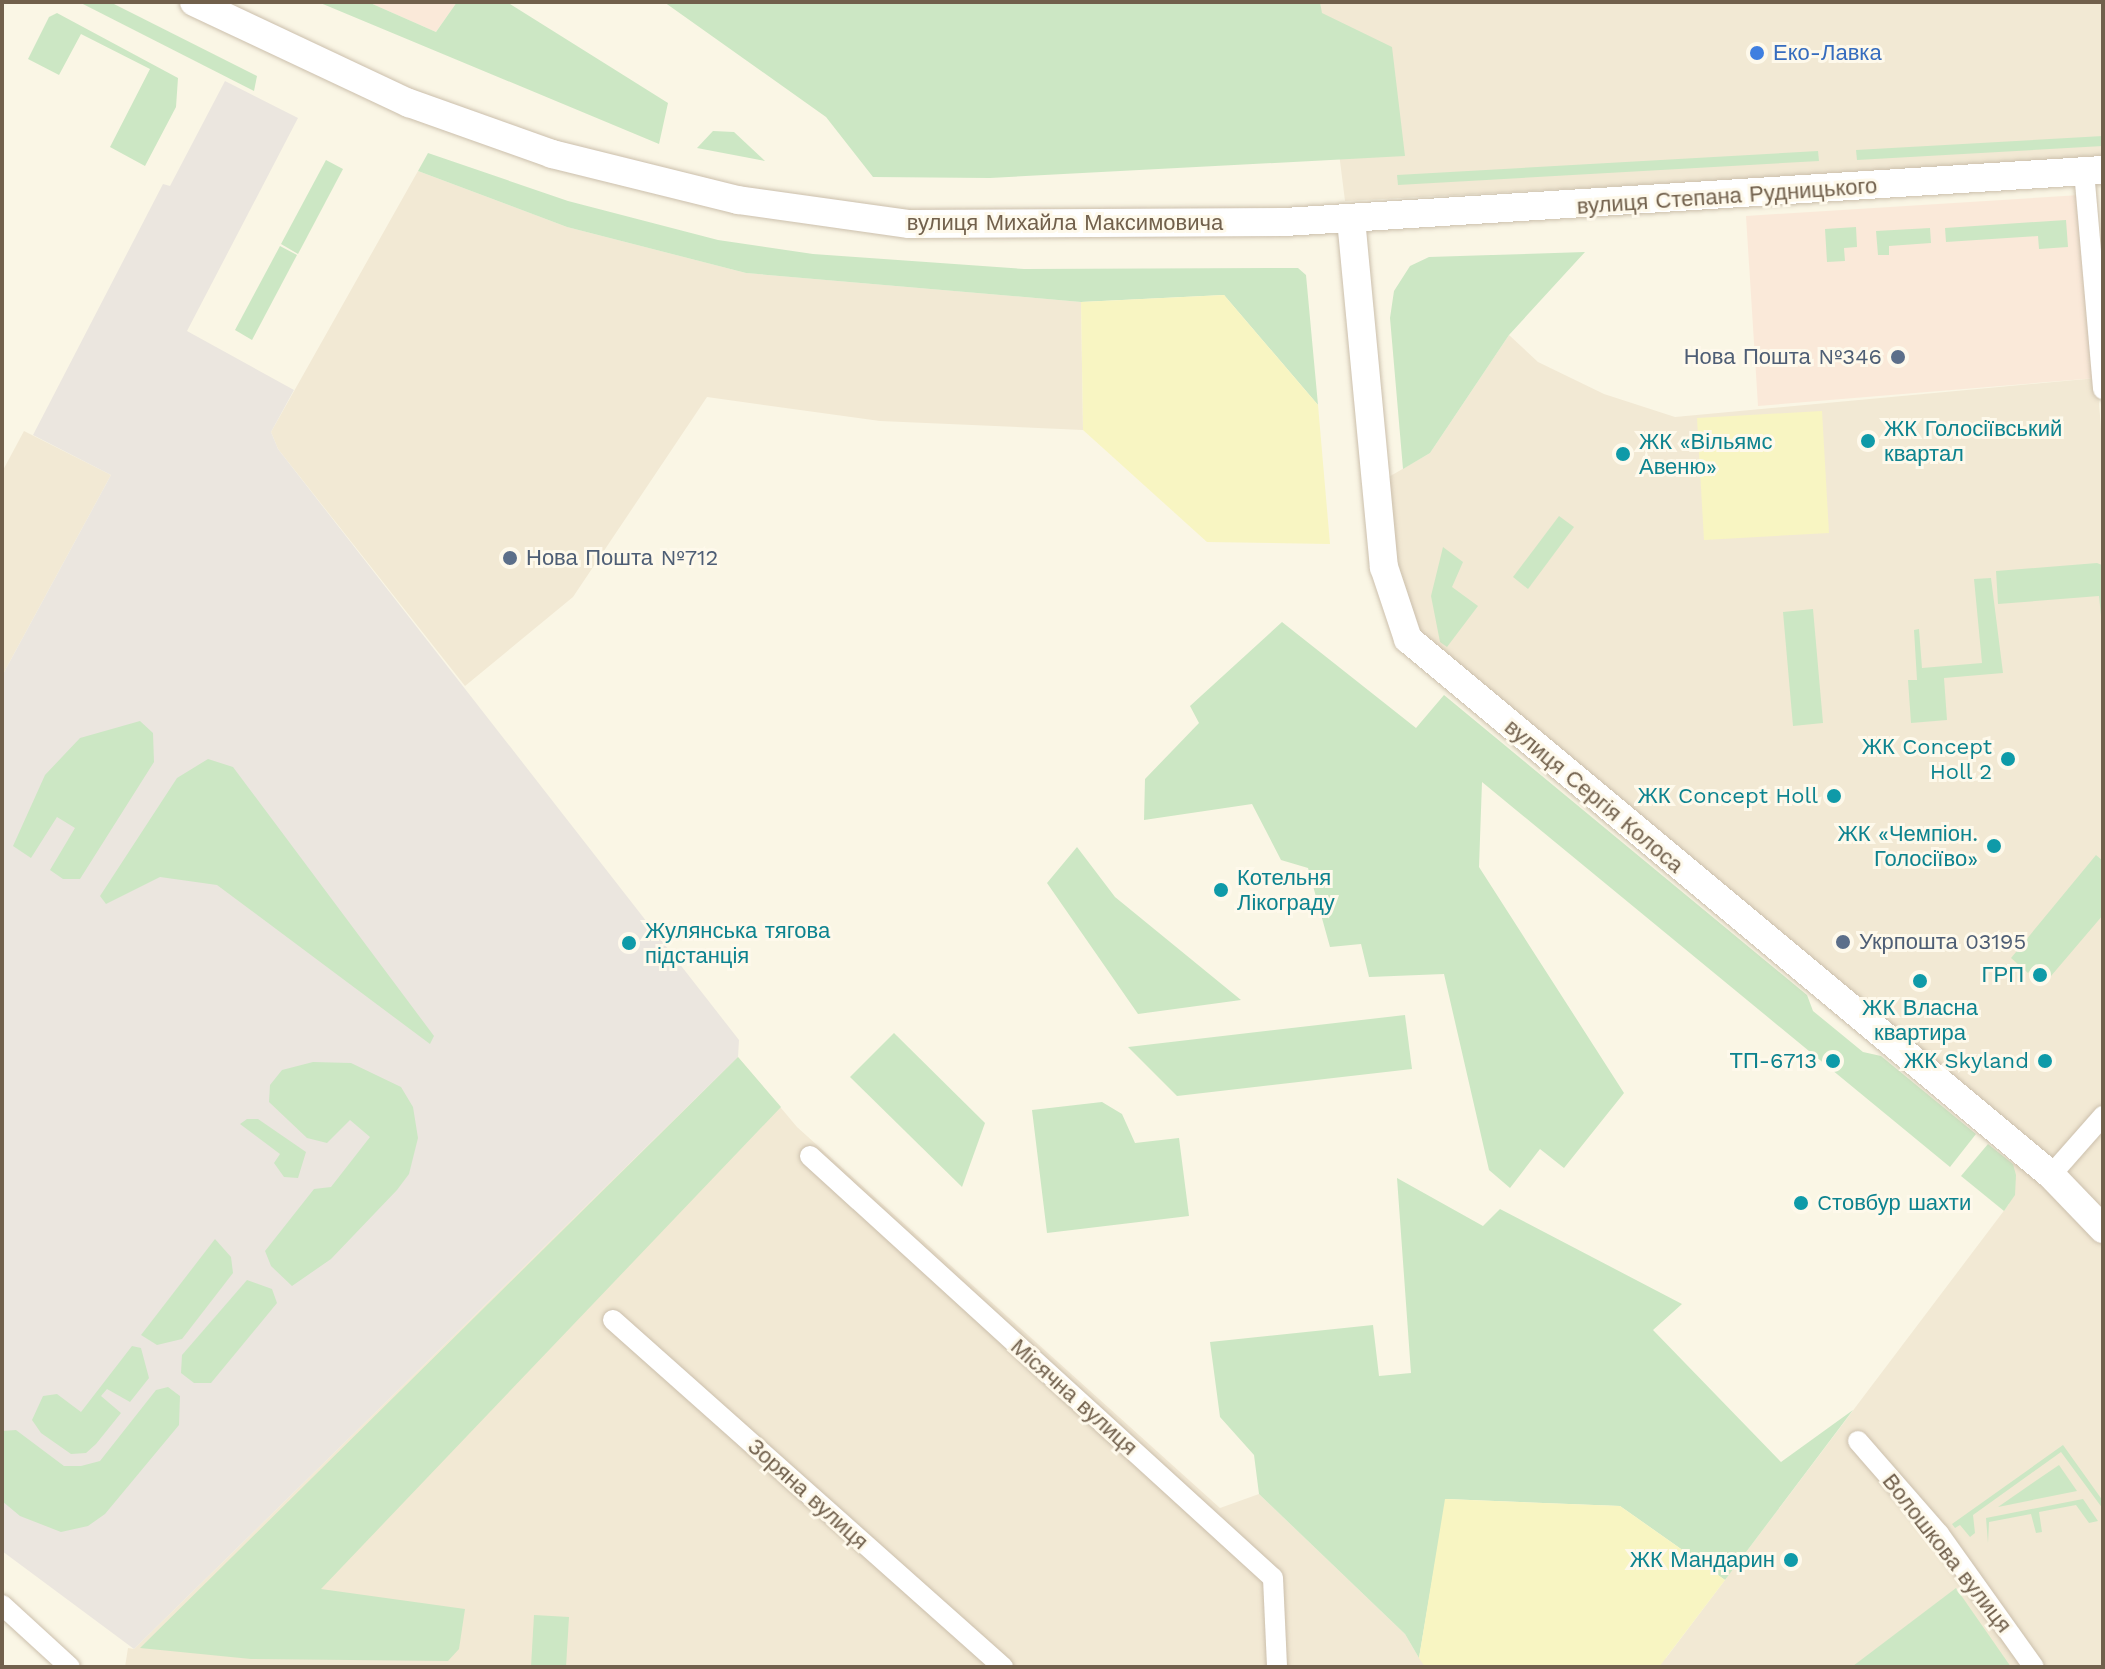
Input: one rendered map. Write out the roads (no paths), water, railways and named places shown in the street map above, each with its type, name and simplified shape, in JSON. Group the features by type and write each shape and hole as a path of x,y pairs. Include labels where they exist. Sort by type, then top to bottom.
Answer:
{"main road":[{"name":"вулиця Михайла Максимовича","path":"194,2 320,64 473,127 563,158 738,200 909,224 1163,226 1351,219"},
{"name":"вулиця Степана Рудницького","path":"1351,219 2094,171"},
{"name":"вулиця Сергія Колоса","path":"1351,219 1384,567 1408,639 2056,1169 2103,1229"}],"street":[{"path":"2094,171 2103,389"},
{"path":"2056,1169 2103,1116"},
{"name":"Місячна вулиця","path":"810,1156 1273,1578 1277,1667"},
{"name":"Зоряна вулиця","path":"613,1320 1003,1667"},
{"name":"Волошкова вулиця","path":"1858,1441 1939,1534 2034,1667"},
{"path":"2,1605 70,1667"}],"place":[{"name":"Еко-Лавка","path":"1757,53"},
{"name":"Нова Пошта №346","path":"1898,357"},
{"name":"ЖК Голосіївський квартал","path":"1868,441"},
{"name":"ЖК «Вільямс Авеню»","path":"1623,454"},
{"name":"Нова Пошта №712","path":"510,558"},
{"name":"ЖК Concept Holl 2","path":"2008,759"},
{"name":"ЖК Concept Holl","path":"1834,796"},
{"name":"ЖК «Чемпіон. Голосіїво»","path":"1994,846"},
{"name":"Котельня Лікограду","path":"1221,890"},
{"name":"Укрпошта 03195","path":"1843,942"},
{"name":"Жулянська тягова підстанція","path":"629,943"},
{"name":"ГРП","path":"2040,975"},
{"name":"ЖК Власна квартира","path":"1920,981"},
{"name":"ТП-6713","path":"1833,1061"},
{"name":"ЖК Skyland","path":"2045,1061"},
{"name":"Cтовбур шахти","path":"1801,1203"},
{"name":"ЖК Мандарин","path":"1791,1560"}]}
